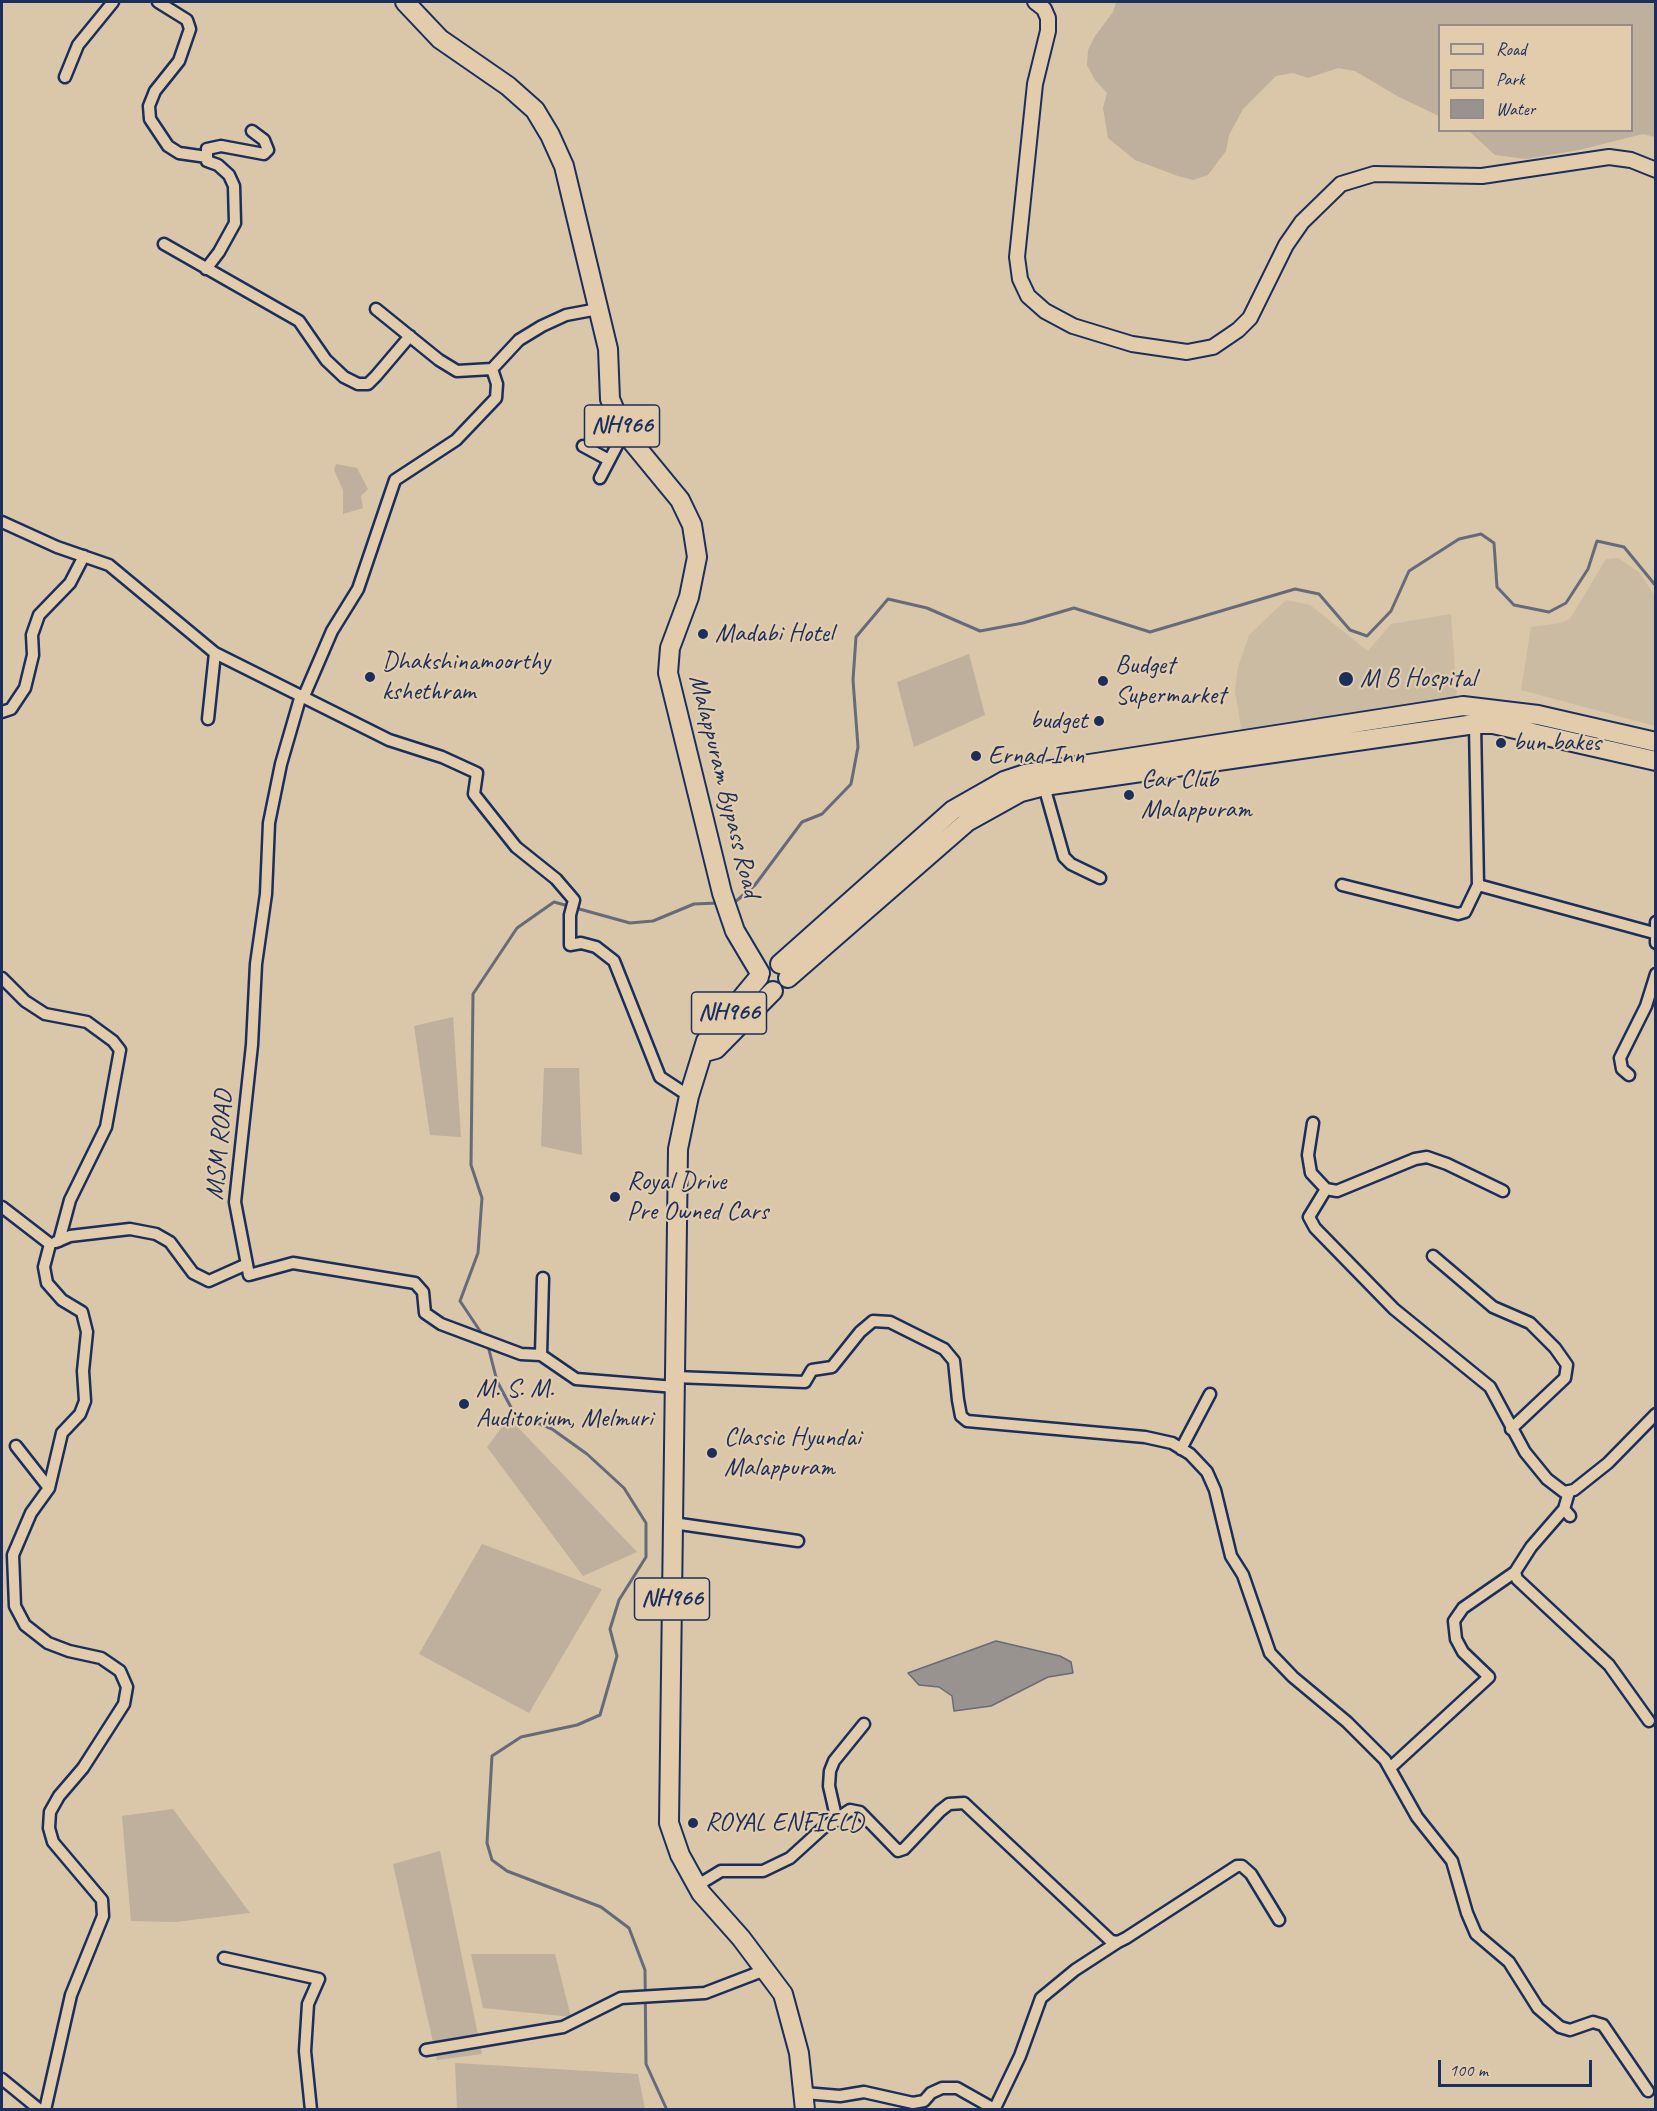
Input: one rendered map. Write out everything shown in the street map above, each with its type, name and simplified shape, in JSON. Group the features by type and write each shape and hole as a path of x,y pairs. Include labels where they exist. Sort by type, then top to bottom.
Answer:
{"highway":[{"name":"Malappuram Bypass Road","path":"405,2 440,39 508,86 535,110 564,166 608,349 610,399 624,432 680,500 692,525 697,557 688,597 670,648 668,673 722,893 735,931 772,971"},
{"path":"772,971 953,810 1004,781 1053,768 1463,706 1495,708 1656,742"},
{"path":"1380,718 1383,738"},
{"path":"772,971 967,822 1013,796 1044,786 1475,724 1493,724 1656,761"},
{"name":"NH966","path":"705,1053 716,1049 773,991 783,988 772,971 706,1041 705,1053 689,1096 678,1149 669,1823 680,1855 701,1893 783,1994 799,2053 804,2101"}],"street":[{"path":"64,77 78,45 113,2"},
{"path":"158,2 187,20 190,30 179,61 155,91 149,106 150,119 168,146 179,153 207,157"},
{"path":"1035,2 1044,9 1048,18 1035,84 1017,257 1020,279 1028,296 1045,311 1073,326 1132,344 1187,352 1214,347 1238,330 1250,318 1286,244 1302,222 1341,184 1374,174 1482,176 1609,157 1631,160 1656,170"},
{"path":"206,269 219,252 235,223 234,186 229,175 218,165 207,161 207,149 221,146 264,154 268,150 264,140 252,131"},
{"path":"164,244 299,321 326,360 344,377 358,384 368,384 410,336"},
{"path":"376,309 458,371 492,369 519,340 542,326 566,315 598,309"},
{"name":"MSM ROAD","path":"247,1264 235,1202 252,1045 256,963 266,894 270,823 281,764 303,696 332,631 358,590 395,480 456,440 496,398 497,384 492,369"},
{"path":"600,478 624,432"},
{"path":"583,446 609,460"},
{"path":"2,522 109,565 215,653 389,740 442,757 477,773 474,794 516,847 556,879 574,900 570,915 570,945 581,943 596,947 614,961 660,1077 689,1096"},
{"path":"2,712 11,709 25,688 33,655 32,635 39,615 70,583 84,556"},
{"path":"208,719 215,653"},
{"path":"1342,885 1458,915 1466,912 1478,885 1475,724"},
{"path":"1044,786 1064,857 1071,864 1101,878"},
{"path":"1478,885 1655,933"},
{"path":"1629,1075 1622,1069 1620,1058 1646,1006 1656,974"},
{"path":"2,978 25,1001 45,1014 87,1022 113,1041 120,1050 106,1127 70,1200 44,1267 47,1283 62,1300 82,1312 87,1332 82,1371 84,1401 80,1414 62,1433 49,1488 31,1513 13,1555 15,1606 25,1625 48,1643 69,1651 101,1658 120,1671 127,1687 124,1704 83,1768 59,1796 50,1812 49,1828 53,1842 102,1900 103,1916 71,1995 45,2109"},
{"path":"1313,1123 1308,1155 1311,1173 1326,1189 1337,1191 1415,1159 1426,1158 1447,1164 1503,1191"},
{"path":"1326,1189 1310,1217 1316,1228 1394,1309 1490,1387 1511,1430 1547,1479 1564,1492 1569,1492 1608,1462 1656,1414"},
{"path":"2,1207 55,1242"},
{"path":"55,1242 70,1236 130,1228 156,1233 171,1242 193,1273 209,1281 247,1264 249,1275 293,1263 415,1283 423,1292 425,1313 441,1324 521,1354 541,1355 576,1379 805,1382 812,1370 832,1367 860,1332 873,1321 890,1322 944,1349 954,1361 961,1416 967,1421 1145,1437 1172,1443 1207,1472 1215,1490 1232,1556 1243,1575 1270,1653 1293,1677 1347,1722 1390,1768 1417,1817 1452,1861 1467,1913 1476,1934 1509,1962 1538,2008 1560,2027 1575,2030 1593,2022 1603,2025 1648,2091"},
{"path":"1433,1256 1493,1307 1530,1323 1555,1348 1567,1365 1564,1378 1511,1430"},
{"path":"541,1355 543,1278"},
{"path":"1180,1449 1210,1394"},
{"path":"16,1446 49,1488"},
{"path":"1390,1768 1489,1677 1463,1652 1456,1639 1454,1621 1463,1608 1515,1572 1531,1547 1567,1512 1569,1492"},
{"path":"673,1523 798,1541"},
{"path":"1515,1572 1517,1579 1553,1615 1609,1665 1649,1720"},
{"path":"837,1821 830,1786 830,1771 834,1761 864,1724"},
{"path":"698,1885 722,1871 763,1871 790,1858 823,1828 837,1821 850,1810 860,1812 898,1851 904,1849 949,1804 964,1803 1111,1941 1118,1942"},
{"path":"804,2101 864,2092 913,2103 924,2101 931,2093 942,2088 957,2088 995,2109 1020,2056 1041,1998 1075,1970 1237,1866 1242,1866 1251,1874 1279,1920"},
{"path":"224,1958 319,1979 308,2004 305,2051 311,2109"},
{"path":"426,2050 563,2027 621,1998 705,1993 765,1970"},
{"path":"2,2079 40,2109"}],"shaded area":[{"path":"1618,558 1639,572 1655,596 1655,726 1521,690 1531,627 1560,623 1570,619 1606,559"},
{"name":"M B Hospital","path":"1286,600 1310,605 1368,651 1391,624 1451,614 1457,697 1242,734 1235,691 1238,667 1249,635"}],"green space":[{"path":"1116,2 1655,2 1655,137 1643,134 1579,150 1526,159 1495,155 1470,132 1633,132 1633,24 1438,24 1438,116 1399,97 1355,71 1338,68 1308,78 1293,73 1276,76 1243,109 1229,135 1226,151 1208,175 1193,180 1135,160 1108,138 1103,108 1107,93 1095,80 1087,65 1088,50 1095,36 1113,12"},
{"path":"336,464 357,468 368,489 361,496 363,508 343,514 343,490 334,470"},
{"path":"969,654 985,715 914,747 897,682"},
{"path":"453,1017 461,1137 430,1135 414,1026"},
{"path":"544,1068 579,1068 582,1155 541,1146"},
{"path":"509,1418 637,1552 583,1576 487,1447"},
{"path":"482,1544 602,1589 529,1713 419,1654"},
{"path":"173,1809 250,1913 175,1922 131,1921 122,1816"},
{"path":"440,1851 482,2054 437,2060 393,1864"},
{"path":"471,1954 555,1954 571,2017 483,2008"},
{"path":"455,2063 638,2074 645,2109 457,2109"}],"water":[{"path":"996,1641 1060,1656 1071,1662 1073,1673 1048,1677 991,1706 954,1711 952,1696 939,1687 919,1685 908,1673"}],"waterway":[{"path":"731,902 735,902 755,885 802,822 822,814 851,784 858,747 853,680 856,637 888,599 927,608 980,631 1023,623 1074,608 1150,632 1295,589 1319,594 1350,630 1367,636 1391,611 1409,571 1459,539 1481,534 1494,543 1497,587 1514,605 1549,612 1566,603 1588,569 1597,541 1624,547 1656,586"},
{"path":"484,1337 460,1301 478,1253 482,1198 471,1165 473,994 517,928 554,902 630,923 653,921 694,904 718,903"},
{"path":"488,1346 497,1381 514,1413 552,1429 587,1454 624,1488 646,1523 646,1557 619,1600 610,1629 617,1656 600,1715 577,1725 521,1737 492,1756 487,1843 492,1860 507,1871 601,1907 629,1928 645,1970 646,2064 667,2110"}],"place":[{"name":"Madabi Hotel","path":"703,634"},
{"name":"Dhakshinamoorthy kshethram","path":"370,677"},
{"name":"M B Hospital","path":"1346,679"},
{"name":"Budget Supermarket","path":"1103,681"},
{"name":"budget","path":"1099,721"},
{"name":"bun bakes","path":"1501,743"},
{"name":"Ernad Inn","path":"976,756"},
{"name":"Car Club Malappuram","path":"1129,795"},
{"name":"Royal Drive Pre Owned Cars","path":"615,1197"},
{"name":"M. S. M. Auditorium, Melmuri","path":"464,1404"},
{"name":"Classic Hyundai Malappuram","path":"712,1453"},
{"name":"ROYAL ENFIELD","path":"693,1823"}]}
